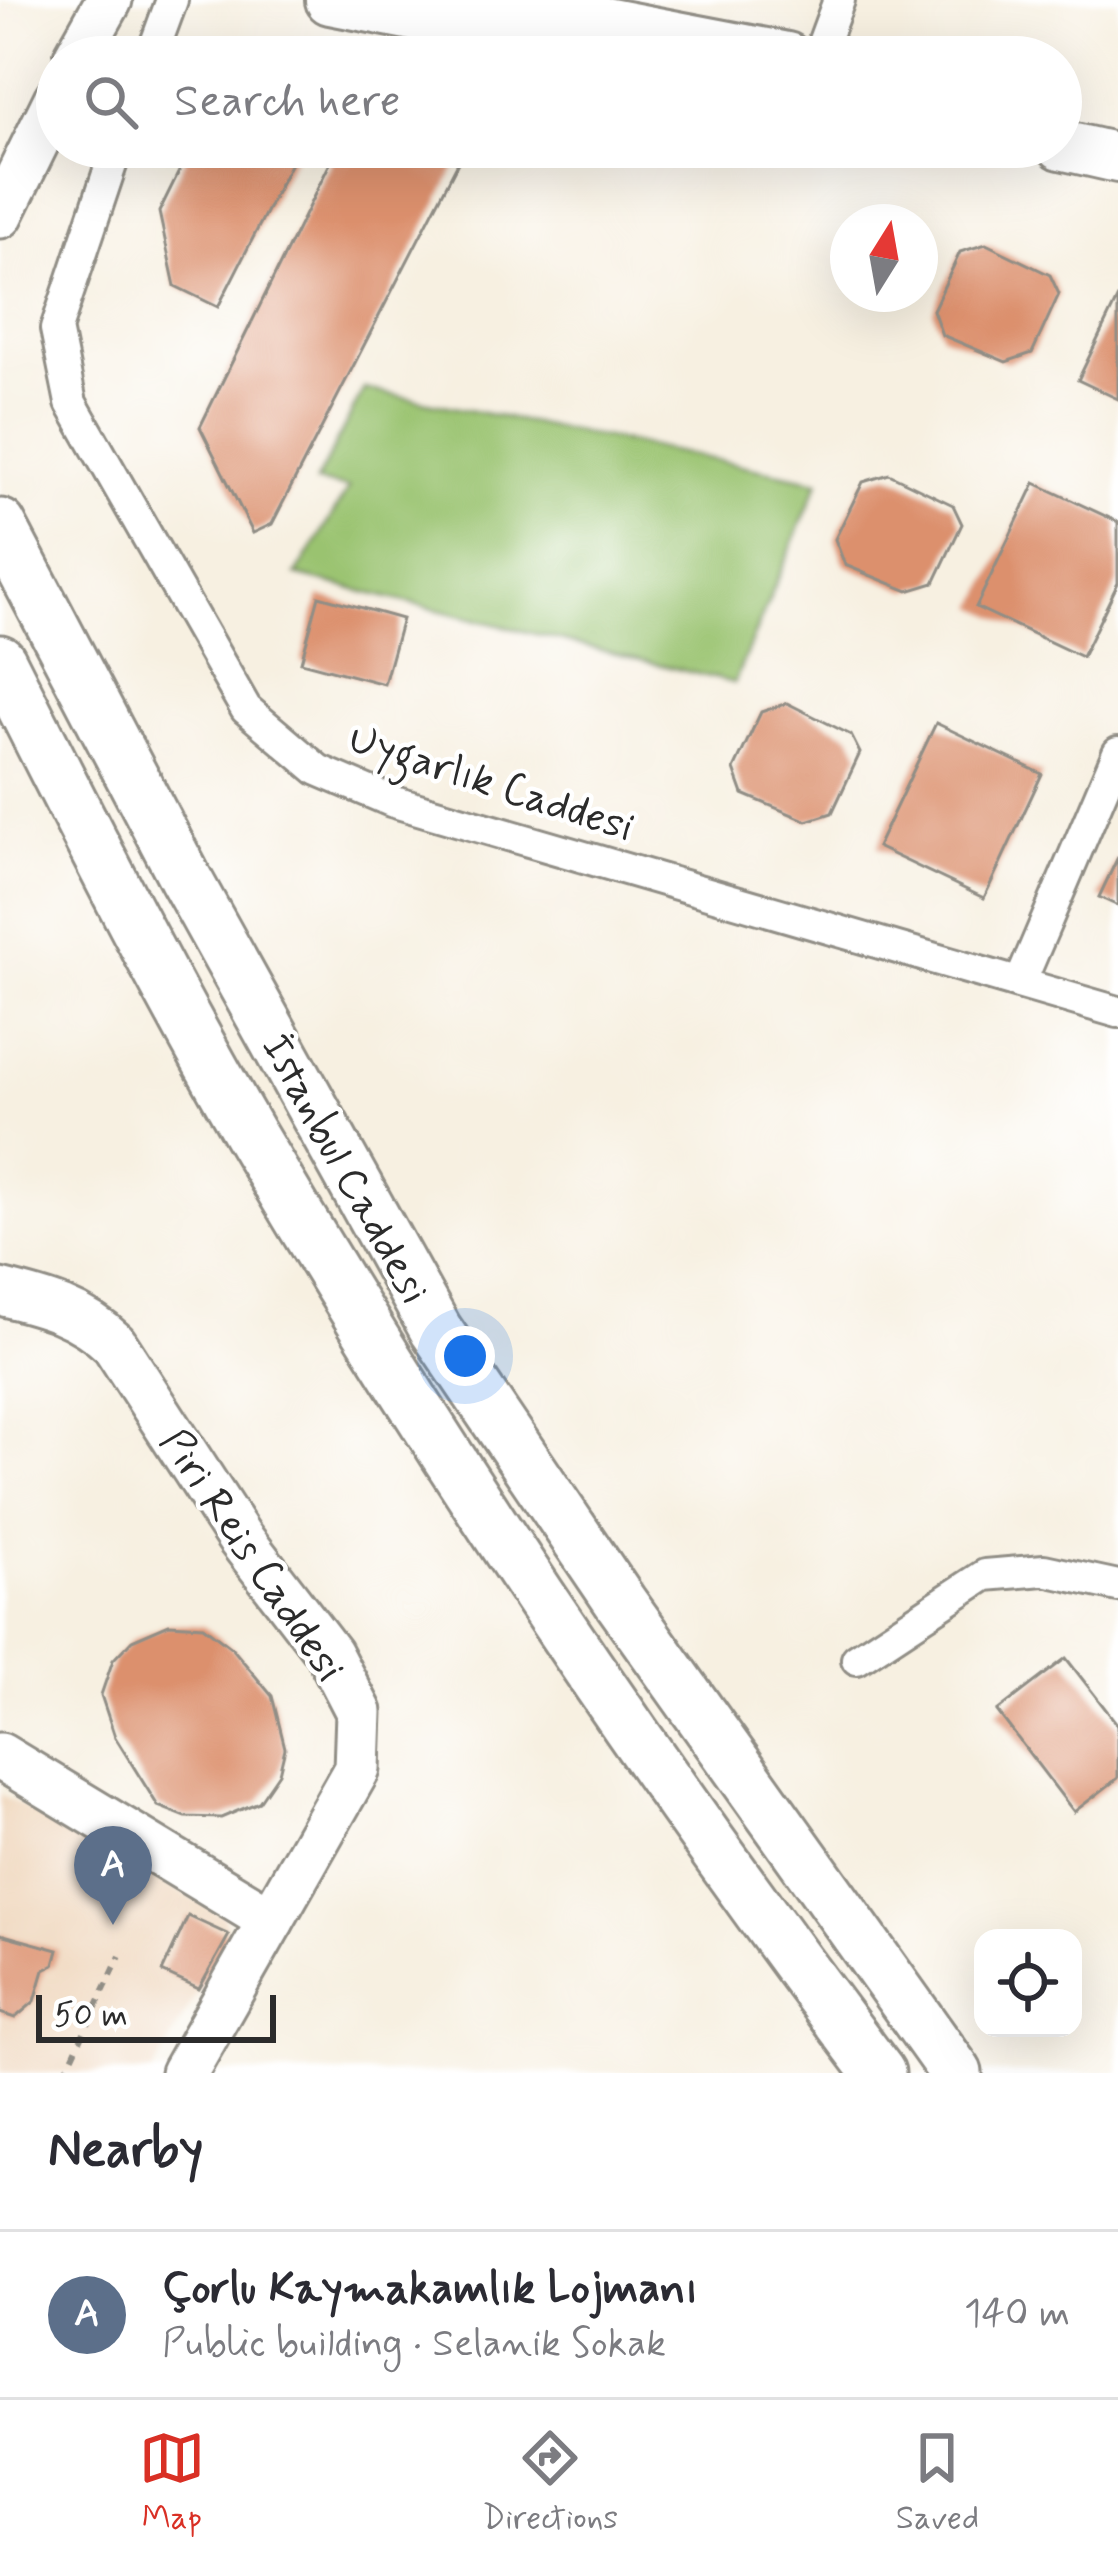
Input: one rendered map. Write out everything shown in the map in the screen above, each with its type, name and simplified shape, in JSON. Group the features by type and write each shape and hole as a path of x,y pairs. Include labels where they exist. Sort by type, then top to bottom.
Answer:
{"highway":[{"name":"İstanbul Caddesi","path":"0,525 184,877 436,1330 621,1603 956,2073"},
{"name":"İstanbul Caddesi","path":"0,661 120,902 248,1132 379,1349 704,1835 879,2073"}],"main road":[{"path":"330,0 675,36"},
{"path":"490,0 575,8 632,28"},
{"path":"87,36 103,4"},
{"path":"1082,116 1118,124"},
{"path":"0,215 36,142"},
{"path":"1082,150 1118,158"},
{"name":"Piri Reis Caddesi","path":"0,1292 53,1304 89,1321 114,1343 239,1537 329,1654 359,1712 357,1769 184,2073"},
{"path":"0,1756 271,1920"}],"street":[{"path":"159,36 172,0"},
{"path":"826,36 839,0"},
{"name":"Uygarlık Caddesi","path":"110,168 56,329 71,403 246,709 318,770 391,801 1118,1012"},
{"path":"1020,983 1118,754"},
{"path":"857,1659 985,1575 1044,1570 1118,1586"}],"path":[{"path":"64,2073 120,1956"}],"shaded area":[{"path":"0,1794 223,1915 229,1935 153,2073 0,2073"}],"green space":[{"path":"364,389 819,481 734,683 296,575 349,488 316,482"}],"building":[{"path":"181,168 288,168 218,307 175,286 159,212"},
{"path":"328,168 455,168 272,524 253,533 200,427"},
{"path":"986,244 1050,275 1059,294 1032,353 1006,362 942,335 934,312 938,312 938,299 960,252"},
{"path":"1118,297 1118,399 1078,380"},
{"path":"889,474 953,505 962,524 934,583 908,591 845,565 835,539 863,482"},
{"path":"1035,483 1118,522 1118,583 1082,657 976,607"},
{"path":"319,596 402,619 384,684 301,662"},
{"path":"787,703 851,735 860,753 832,813 807,821 743,794 734,769 761,712"},
{"path":"936,723 1042,774 984,898 877,847"},
{"path":"1118,857 1118,906 1099,897"},
{"path":"169,1624 203,1626 232,1648 272,1696 285,1748 279,1773 259,1802 221,1818 186,1817 158,1806 115,1737 101,1695 113,1660 132,1640"},
{"path":"1066,1658 1118,1725 1118,1778 1074,1812 997,1711"},
{"path":"188,1916 229,1935 199,1989 162,1972"},
{"path":"0,1934 58,1950 54,1965 44,1970 35,2001 15,2018 0,2013"}],"place":[{"name":"Çorlu Kaymakamlık Lojmanı","path":"113,1925"}]}
